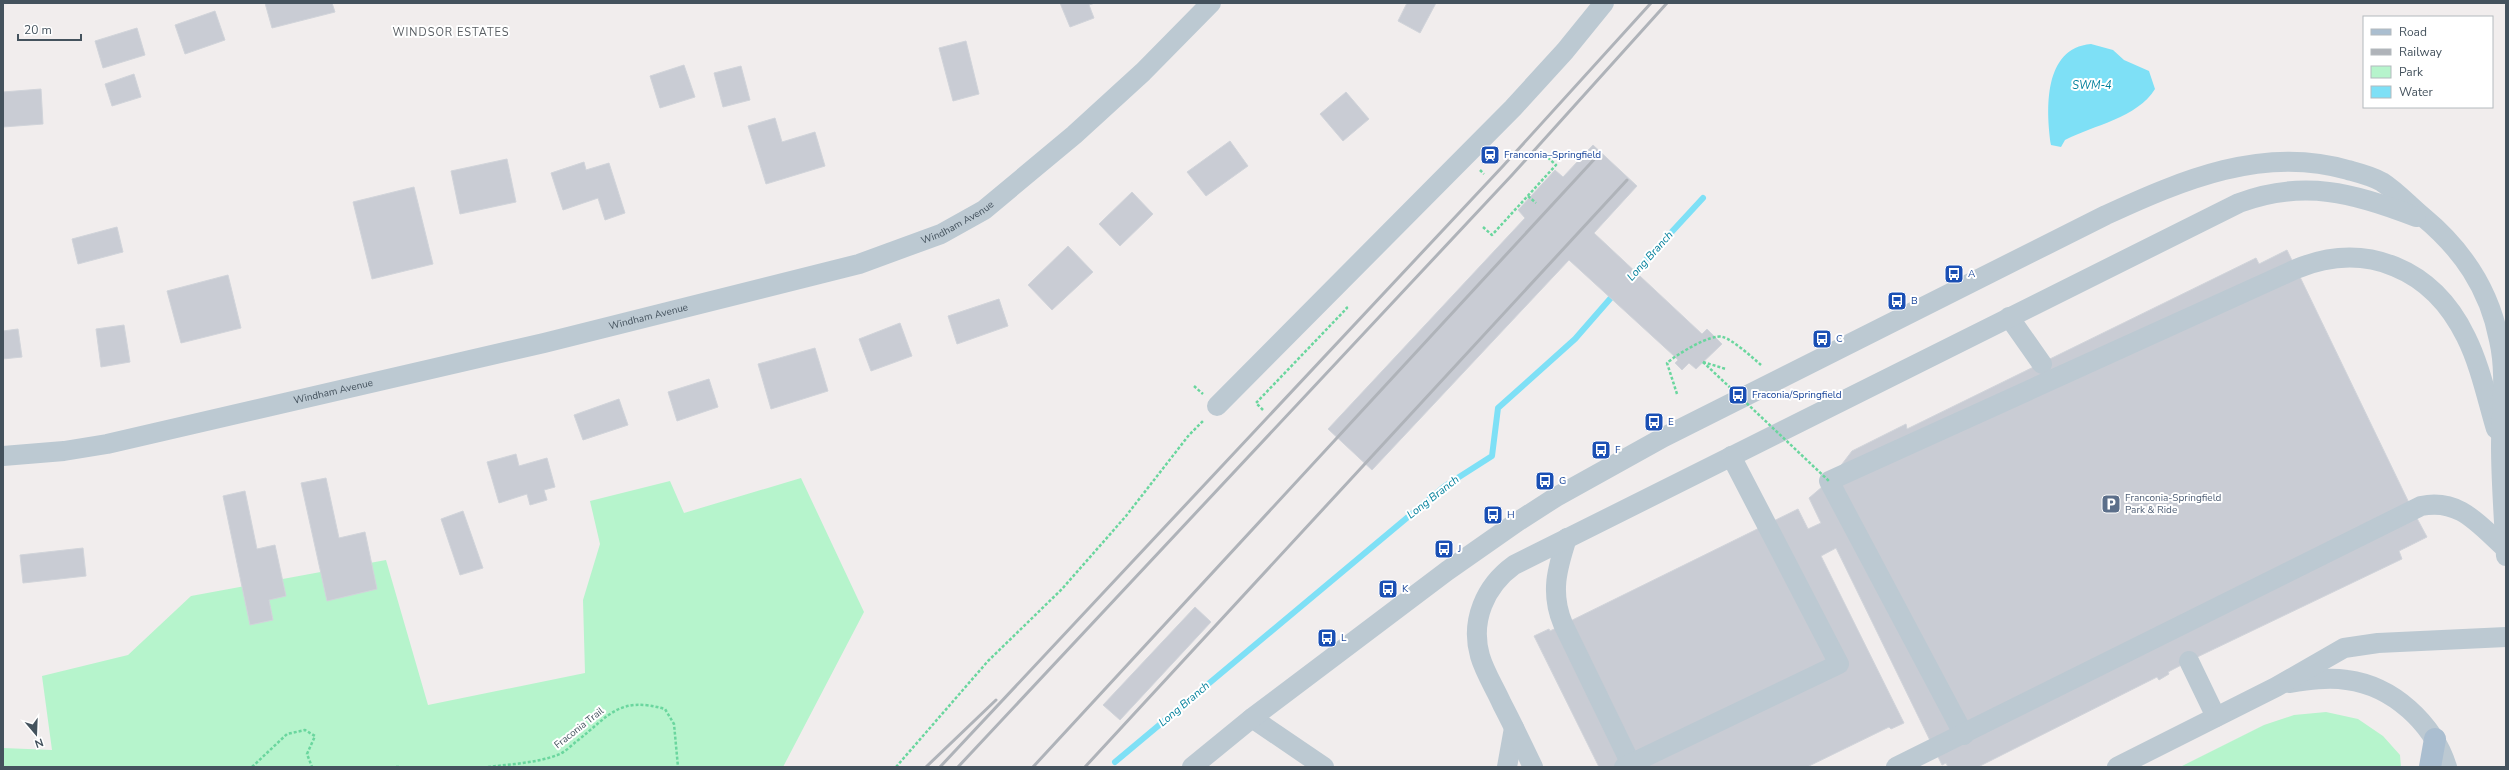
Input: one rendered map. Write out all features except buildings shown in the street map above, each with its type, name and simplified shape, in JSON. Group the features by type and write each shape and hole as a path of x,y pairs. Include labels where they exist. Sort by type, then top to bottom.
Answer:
{"main road":[{"path":"2430,767 2435,739"}],"street":[{"name":"Windham Avenue","path":"3,456 64,452 107,444 544,343 852,266 900,251 962,223 1021,181 1143,72 1211,3"},
{"path":"1217,406 1331,289 1513,108 1565,51 1604,3"},
{"path":"1192,767 1215,758 1252,718 1484,544 1583,482 1690,424 2135,201 2167,188 2232,168 2257,163 2306,162 2333,165 2381,181 2432,224 2455,247 2482,284 2492,310 2500,341 2503,371 2501,447 2506,556"},
{"path":"1533,767 1480,656 1478,631 1482,603 1495,580 1504,572 1567,538 2225,209 2271,193 2310,189 2333,192 2379,203 2432,224"},
{"path":"1964,735 1828,481 2306,265 2341,258 2383,262 2411,274 2444,302 2467,338 2477,364 2501,447"},
{"path":"2009,317 2042,364"},
{"path":"1567,538 1558,565 1555,589 1557,606 1563,624 1627,766 1839,664 1731,456"},
{"path":"1896,767 1964,735 2421,506 2443,504 2452,506 2470,517 2506,549"},
{"path":"2117,767 2276,687 2332,654 2354,646 2378,642 2506,637"},
{"path":"2189,662 2216,717"},
{"path":"2276,687 2322,679 2360,682 2384,692 2406,706 2435,739 2447,767"},
{"path":"1252,718 1324,767"},
{"path":"1507,767 1514,728"}],"path":[{"path":"1484,227 1492,235 1528,196 1556,165 1548,157"},
{"path":"1528,196 1536,203"},
{"path":"1263,410 1256,403 1347,308 1331,289"},
{"path":"1677,394 1667,363 1674,356 1713,337 1723,337 1752,357"},
{"path":"1726,369 1703,362 1828,481"},
{"path":"896,767 988,661 1062,589 1126,516 1189,435 1217,406"},
{"name":"Fraconia Trail","path":"488,767 544,759 562,753 603,717 627,705 646,704 665,709 674,724 678,767"},
{"path":"252,767 287,734 305,730 315,736 307,754 312,767"}],"green space":[{"path":"801,478 864,612 783,767 3,767 3,748 52,750 42,676 128,655 191,596 386,560 428,705 585,673 583,600 600,544 590,501 670,481 684,513"},
{"path":"2326,712 2358,719 2383,736 2400,755 2401,767 2180,767 2264,725 2294,715"}],"water":[{"name":"SWM-4","path":"2091,44 2113,50 2124,60 2149,71 2155,89 2147,99 2126,114 2065,140 2061,147 2051,145 2048,115 2049,99 2051,83 2056,68 2064,57 2075,48"}],"waterway":[{"name":"Long Branch","path":"1631,276 1703,198"},
{"name":"Long Branch","path":"1115,762 1445,486 1492,456 1498,408 1575,339 1616,292"}],"railway":[{"path":"940,767 1503,166 1651,3"},
{"path":"958,767 1512,175 1667,3"},
{"path":"1033,767 1600,153"},
{"path":"1085,767 1627,180"},
{"path":"926,767 996,700"}],"place":[{"name":"Franconia–Springfield","path":"1490,155"},
{"name":"A","path":"1954,274"},
{"name":"B","path":"1897,301"},
{"name":"C","path":"1822,339"},
{"name":"Fraconia/Springfield","path":"1738,395"},
{"name":"E","path":"1654,422"},
{"name":"F","path":"1601,450"},
{"name":"G","path":"1545,481"},
{"name":"Franconia-Springfield Park & Ride","path":"2111,504"},
{"name":"H","path":"1493,515"},
{"name":"J","path":"1444,549"},
{"name":"K","path":"1388,589"},
{"name":"L","path":"1327,638"}],"district":[{"name":"WINDSOR ESTATES","path":"451,32"}]}
